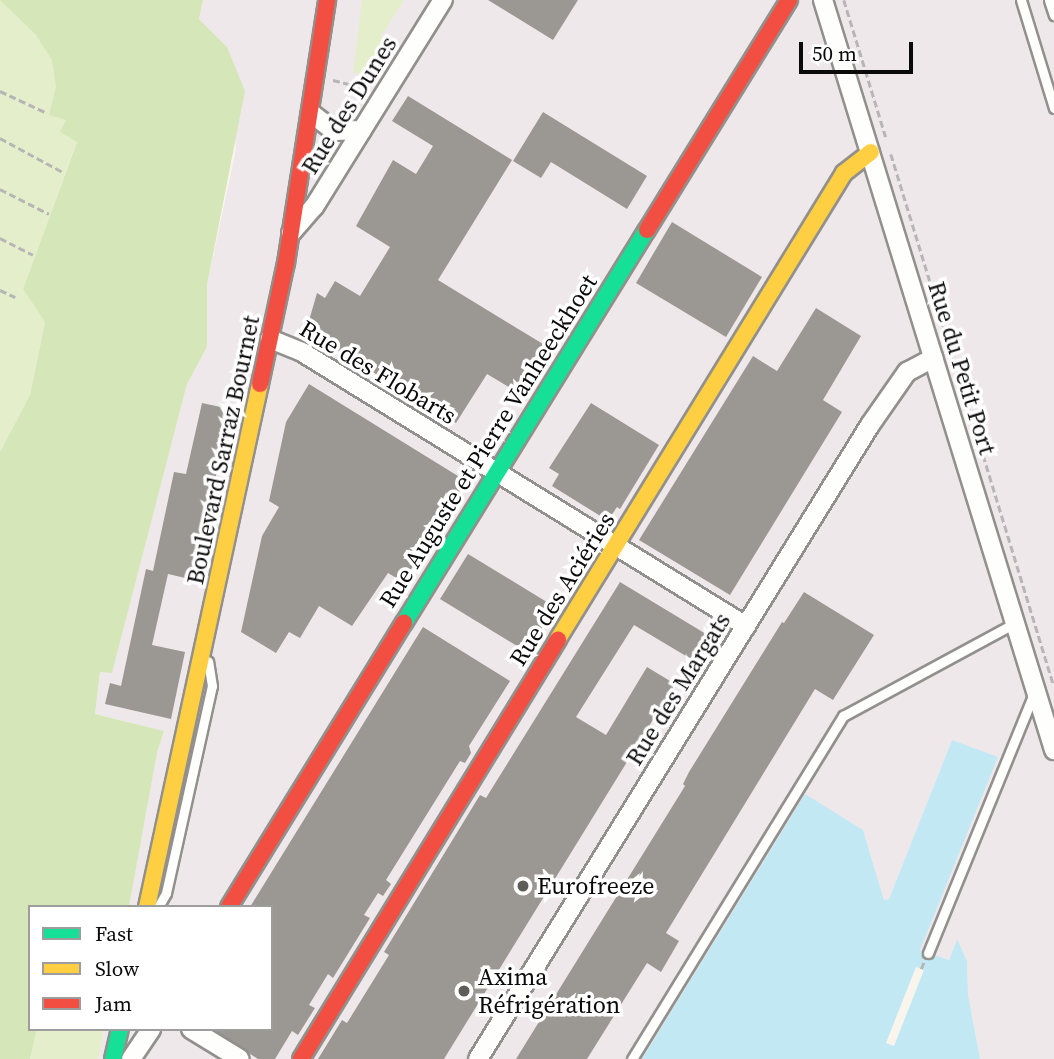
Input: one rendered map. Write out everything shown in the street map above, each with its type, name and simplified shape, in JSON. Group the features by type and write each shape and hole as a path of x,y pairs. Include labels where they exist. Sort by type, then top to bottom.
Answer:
{"street":[{"name":"Boulevard Sarraz Bournet","path":"147,905 270,339 291,233 327,0"},
{"name":"Rue des Dunes","path":"291,233 314,207 443,0"},
{"name":"Rue Auguste et Pierre Vanheeckhoet","path":"230,905 789,0"},
{"name":"Rue du Petit Port","path":"823,0 1054,750"},
{"path":"311,113 334,131 362,130"},
{"name":"Rue des Aciéries","path":"301,1059 844,173 871,152"},
{"name":"Rue des Flobarts","path":"270,339 302,352 746,626"},
{"name":"Rue des Margats","path":"478,1059 894,388 912,368 933,358"},
{"path":"131,1059 150,1031"},
{"path":"194,1031 240,1059"},
{"path":"112,1059 119,1036"}],"lane":[{"path":"1021,0 1054,108"},
{"path":"1049,0 1054,15"},
{"path":"632,1059 843,716 1015,624"},
{"path":"159,905 168,884 212,686 211,671 203,650"},
{"path":"928,953 1035,689"}],"path":[{"path":"844,0 1054,686"},
{"path":"316,76 385,93"},
{"path":"0,91 45,112"},
{"path":"0,138 63,172"},
{"path":"0,189 49,214"},
{"path":"0,239 33,255"},
{"path":"0,290 15,297"}],"shaded area":[{"path":"203,0 1054,0 1054,1059 980,1059 968,994 967,961 956,940 949,960 920,950 952,740 889,899 884,900 863,830 805,795 642,1059 97,1059 104,1031 273,1031 273,905 129,905 157,753 164,731 95,714 100,671 112,672 187,384 207,347 207,285 236,149 227,47 199,19"}],"green space":[{"path":"0,0 93,0 77,141 23,289 45,322 30,395 0,452"},
{"path":"0,0 203,0 199,19 227,47 245,91 207,285 207,347 187,384 112,673 100,672 95,714 164,731 157,753 129,905 28,905 28,1031 37,1031 30,1059 0,1059 0,452 30,395 45,322 23,289 77,142 60,132 66,120 49,115 56,87 52,60 36,35"},
{"path":"362,0 404,0 382,35 386,49 370,75 353,73"},
{"path":"37,1031 104,1031 97,1059 30,1059"}],"water":[{"path":"952,740 998,757 920,950 949,960 957,939 967,961 968,994 980,1059 642,1059 805,794 863,830 884,900 889,899"}],"pier":[{"path":"916,967 924,970 894,1046 886,1043"}],"building":[{"path":"488,0 578,0 553,40"},
{"path":"408,96 512,160 438,280 543,344 514,390 487,374 456,423 306,331 317,293 325,298 335,281 360,296 390,247 356,226 393,160 416,174 433,146 392,121"},
{"path":"543,112 647,176 627,209 551,162 541,178 513,161"},
{"path":"672,222 762,277 726,337 636,283"},
{"path":"816,308 861,336 823,400 842,412 730,595 639,540 753,356 777,371"},
{"path":"309,384 466,481 403,582 388,573 352,626 319,606 300,638 289,632 276,653 241,632 262,536 279,507 269,501 286,422"},
{"path":"202,403 230,409 194,580 168,574 152,645 185,652 171,719 105,704 110,683 121,686 146,569 153,571 174,472 186,474"},
{"path":"591,403 659,445 620,509 617,507 611,516 605,512 602,517 552,486 559,474 549,468"},
{"path":"468,554 555,607 527,652 440,599"},
{"path":"620,582 706,634 691,659 634,625 576,717 606,735 647,667 675,684 444,1059 318,1059 342,1020 347,1023 389,955 384,952 480,795 486,798"},
{"path":"804,592 874,635 833,700 815,689 666,933 679,941 661,972 647,963 587,1059 516,1059 685,786 683,784 689,772 782,622 784,623"},
{"path":"423,627 510,681 469,746 471,753 465,763 460,761 386,880 391,884 383,896 378,893 364,915 370,918 333,978 328,974 309,1005 315,1008 298,1035 292,1031 275,1059 258,1059 216,1031 273,1031 273,905 251,905"}],"traffic: fast":[{"path":"404,623 647,230"},
{"path":"113,1059 120,1031"}],"traffic: slow":[{"path":"558,639 844,173 871,152"},
{"path":"147,905 260,384"}],"traffic: jam":[{"path":"260,384 286,263 327,0"},
{"path":"647,230 789,0"},
{"path":"230,905 404,623"},
{"path":"301,1059 558,639"}],"place":[{"name":"Eurofreeze","path":"523,886"},
{"name":"Axima Réfrigération","path":"464,991"}]}
